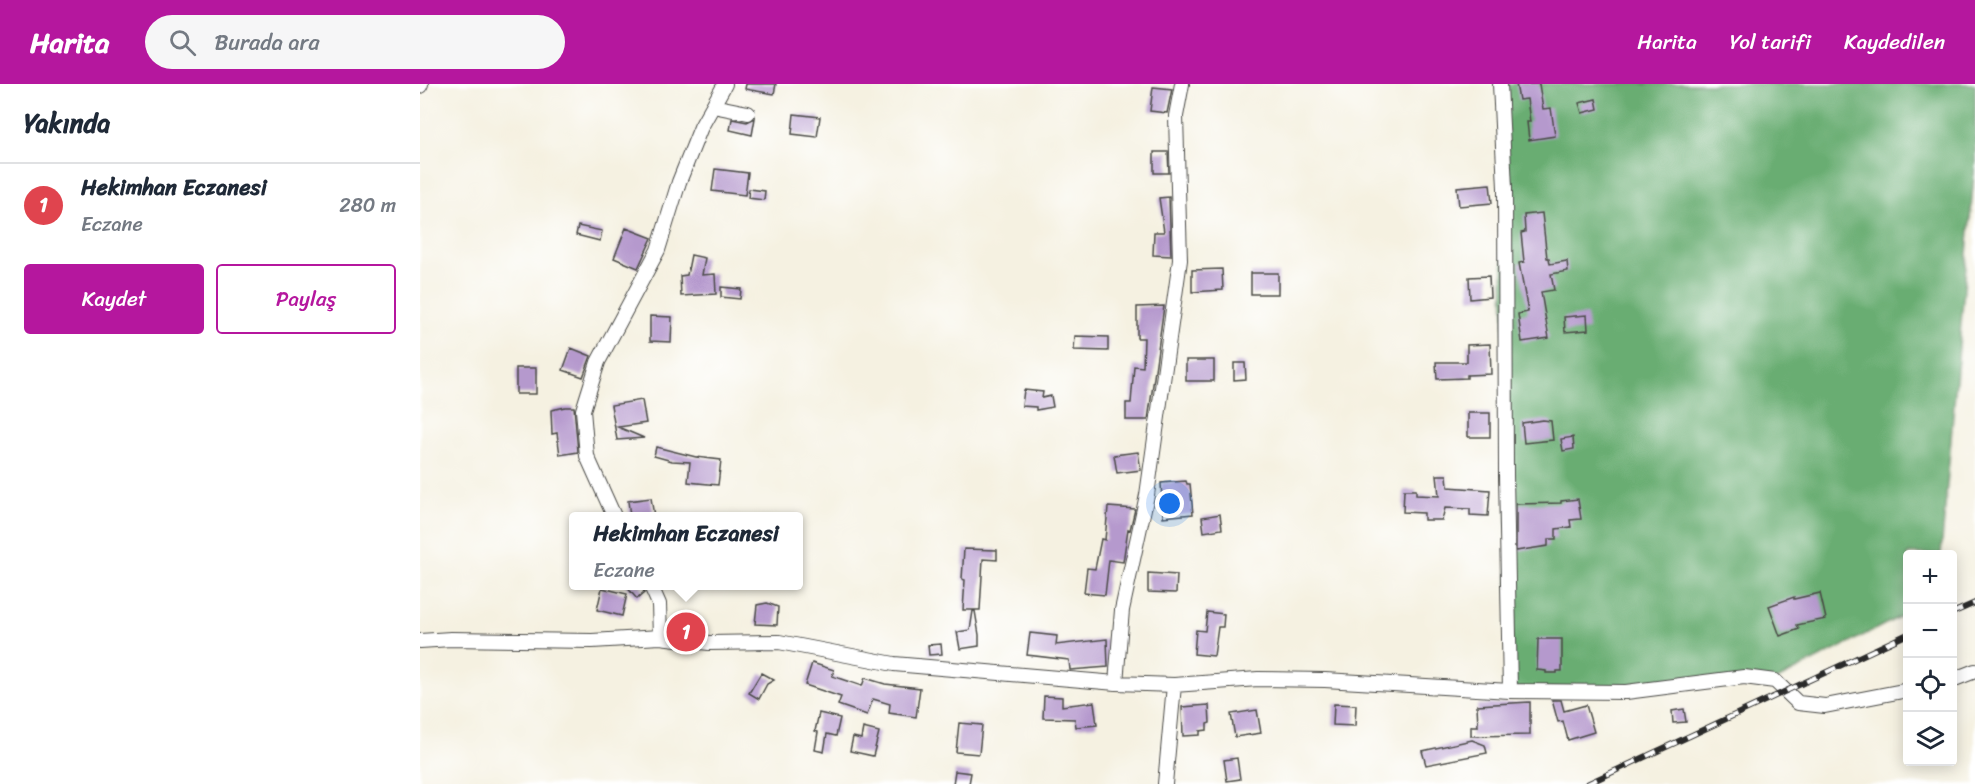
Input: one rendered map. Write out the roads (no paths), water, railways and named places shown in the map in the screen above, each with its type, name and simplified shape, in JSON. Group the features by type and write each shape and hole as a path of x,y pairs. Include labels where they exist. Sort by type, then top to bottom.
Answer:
{"street":[{"path":"612,512 587,456 583,410 598,362 658,250 679,182 701,127 725,84"},
{"path":"1116,683 1122,610 1147,495 1180,260 1176,116 1182,84"},
{"path":"1500,84 1505,188 1506,475 1510,691"},
{"path":"712,106 748,113"},
{"path":"653,590 659,604 660,637"},
{"path":"420,641 451,639 592,640 660,637 709,643 779,642 894,664 1116,683 1173,685 1258,679 1325,680 1510,691 1626,692 1744,676 1775,681 1798,703 1825,706 1903,691"},
{"path":"1957,678 1975,671"},
{"path":"1166,784 1173,685"}],"railway":[{"path":"1957,611 1975,603"},
{"path":"1587,784 1903,636"}],"place":[{"name":"Hekimhan Eczanesi","path":"686,632"}]}
